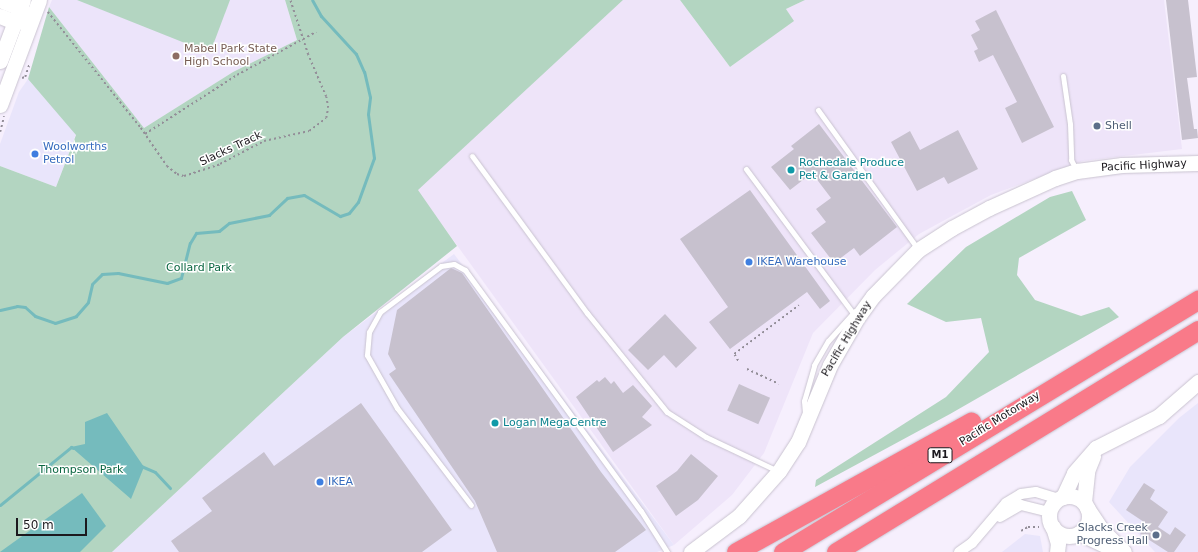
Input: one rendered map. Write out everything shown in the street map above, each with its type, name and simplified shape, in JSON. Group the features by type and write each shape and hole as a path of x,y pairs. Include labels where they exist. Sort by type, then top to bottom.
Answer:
{"highway":[{"name":"Pacific Motorway","path":"783,552 1098,359 1198,300"},
{"name":"M1","path":"836,552 1198,330"},
{"path":"736,552 998,407 1098,359"},
{"path":"852,552 940,488"}],"street":[{"path":"0,0 20,10 31,20"},
{"path":"0,105 31,20 42,5"},
{"path":"0,16 20,10"},
{"path":"0,61 20,10"},
{"name":"Pacific Highway","path":"691,552 739,516 758,498 779,471 798,442 805,422 830,365 855,315 918,250 952,228 989,208 1055,178 1077,171 1122,165 1198,163"},
{"path":"1046,527 1050,512 1061,498 1074,473 1096,448 1159,416 1198,382"},
{"path":"1066,552 1088,519 1086,505 1087,471 1096,448"},
{"path":"985,529 1006,503 1021,494 1036,492 1061,498 1074,497 1086,505 1102,530 1124,552"},
{"path":"960,552 1009,510 1021,505 1050,512"},
{"path":"1046,527 1062,534 1077,534 1120,552"},
{"path":"1046,527 1058,543 1056,552"}],"lane":[{"path":"1063,76 1070,124 1071,160 1077,171"},
{"path":"818,110 918,250"},
{"path":"472,156 587,313 667,412 706,437 779,471"},
{"path":"746,169 855,315"},
{"path":"470,505 397,408 367,356 369,332 380,312 441,266 454,264 465,270 642,510 667,552"}],"path":[{"name":"Slacks Track","path":"42,5 145,134 167,166 177,174 184,176 220,164 264,141 286,137 317,127 326,118 328,108 302,38 290,0"},
{"path":"145,134 237,75 302,38 316,32"},
{"path":"738,361 734,354 799,305"},
{"path":"747,369 779,384"},
{"path":"1021,531 1028,527 1046,527"}],"shaded area":[{"name":"Mabel Park State High School","path":"52,0 285,0 297,40 233,72 144,128 49,7"},
{"path":"623,0 680,0 730,67 793,21 786,9 805,0 1164,0 1182,149 1083,161 991,195 919,234 875,270 813,333 764,453 732,495 674,545 417,190"},
{"path":"28,79 76,134 56,187 0,166 0,144 19,92"},
{"path":"454,254 674,545 657,552 112,552 343,337"},
{"path":"1198,403 1198,552 1155,552 1109,502 1130,467 1179,418"},
{"path":"107,413 144,467 131,499 71,447 85,444 85,422"},
{"path":"82,493 106,526 80,552 0,552"},
{"path":"1025,534 1040,536 1043,552 1002,552"}],"green space":[{"path":"77,0 230,0 210,53"},
{"name":"Collard Park","path":"285,0 623,0 418,190 457,246 343,337 112,552 0,552 0,166 56,187 76,135 28,79 49,7 144,128 233,72 297,40"},
{"path":"680,0 805,0 786,9 794,21 730,67"},
{"path":"1072,191 1086,220 1019,258 1017,275 1035,300 1081,316 1109,307 1119,317 950,414 815,487 816,480 946,397 989,352 981,318 946,322 907,304 966,247 1050,197"}],"building":[{"path":"1166,0 1188,0 1197,77 1187,78 1194,129 1197,129 1198,138 1182,140"},
{"path":"996,10 1054,127 1022,143 1005,108 1017,102 993,55 979,62 974,51 978,49 971,35 980,30 975,21"},
{"path":"819,124 897,227 860,256 854,248 834,263 811,233 826,222 816,209 831,198 812,173 790,190 771,167 794,149 791,146"},
{"path":"958,130 978,169 948,184 944,177 917,191 891,142 910,131 920,150"},
{"name":"IKEA Warehouse","path":"750,190 830,301 820,309 807,292 730,349 709,322 728,307 680,239"},
{"name":"Logan MegaCentre","path":"451,268 462,273 601,472 646,530 615,552 497,552 475,501 389,374 396,369 388,354 397,310"},
{"path":"665,314 697,348 676,368 664,355 648,370 628,350"},
{"path":"605,377 611,384 614,381 623,393 633,385 652,406 642,417 652,425 613,452 576,397 597,380 599,382"},
{"path":"739,384 770,398 758,424 727,410"},
{"name":"IKEA","path":"361,403 452,530 422,552 179,552 171,541 212,511 202,498 264,452 274,466"},
{"path":"691,454 718,476 698,500 676,516 656,486 677,471"},
{"path":"1144,483 1155,490 1150,499 1168,512 1158,527 1170,535 1175,527 1186,535 1174,552 1168,552 1140,534 1147,524 1126,510"}],"waterway":[{"path":"0,310 17,306 25,307 35,316 55,323 76,316 88,302 92,284 102,274 118,273 167,283 181,278 190,243 196,233 219,231 229,223 269,215 287,198 304,195 340,216 349,213 358,202 374,158 368,114 370,97 364,72 356,54 321,16 312,0"},
{"path":"0,505 71,447 73,448"},
{"path":"141,466 155,472 170,488"}],"place":[{"name":"Mabel Park State High School","path":"176,56"},
{"name":"Shell","path":"1097,126"},
{"name":"Woolworths Petrol","path":"35,154"},
{"name":"Rochedale Produce Pet & Garden","path":"791,170"},
{"name":"IKEA Warehouse","path":"749,262"},
{"name":"Logan MegaCentre","path":"495,423"},
{"name":"IKEA","path":"320,482"},
{"name":"Slacks Creek Progress Hall","path":"1156,535"}],"park label":[{"name":"Thompson Park","path":"81,470"}]}
